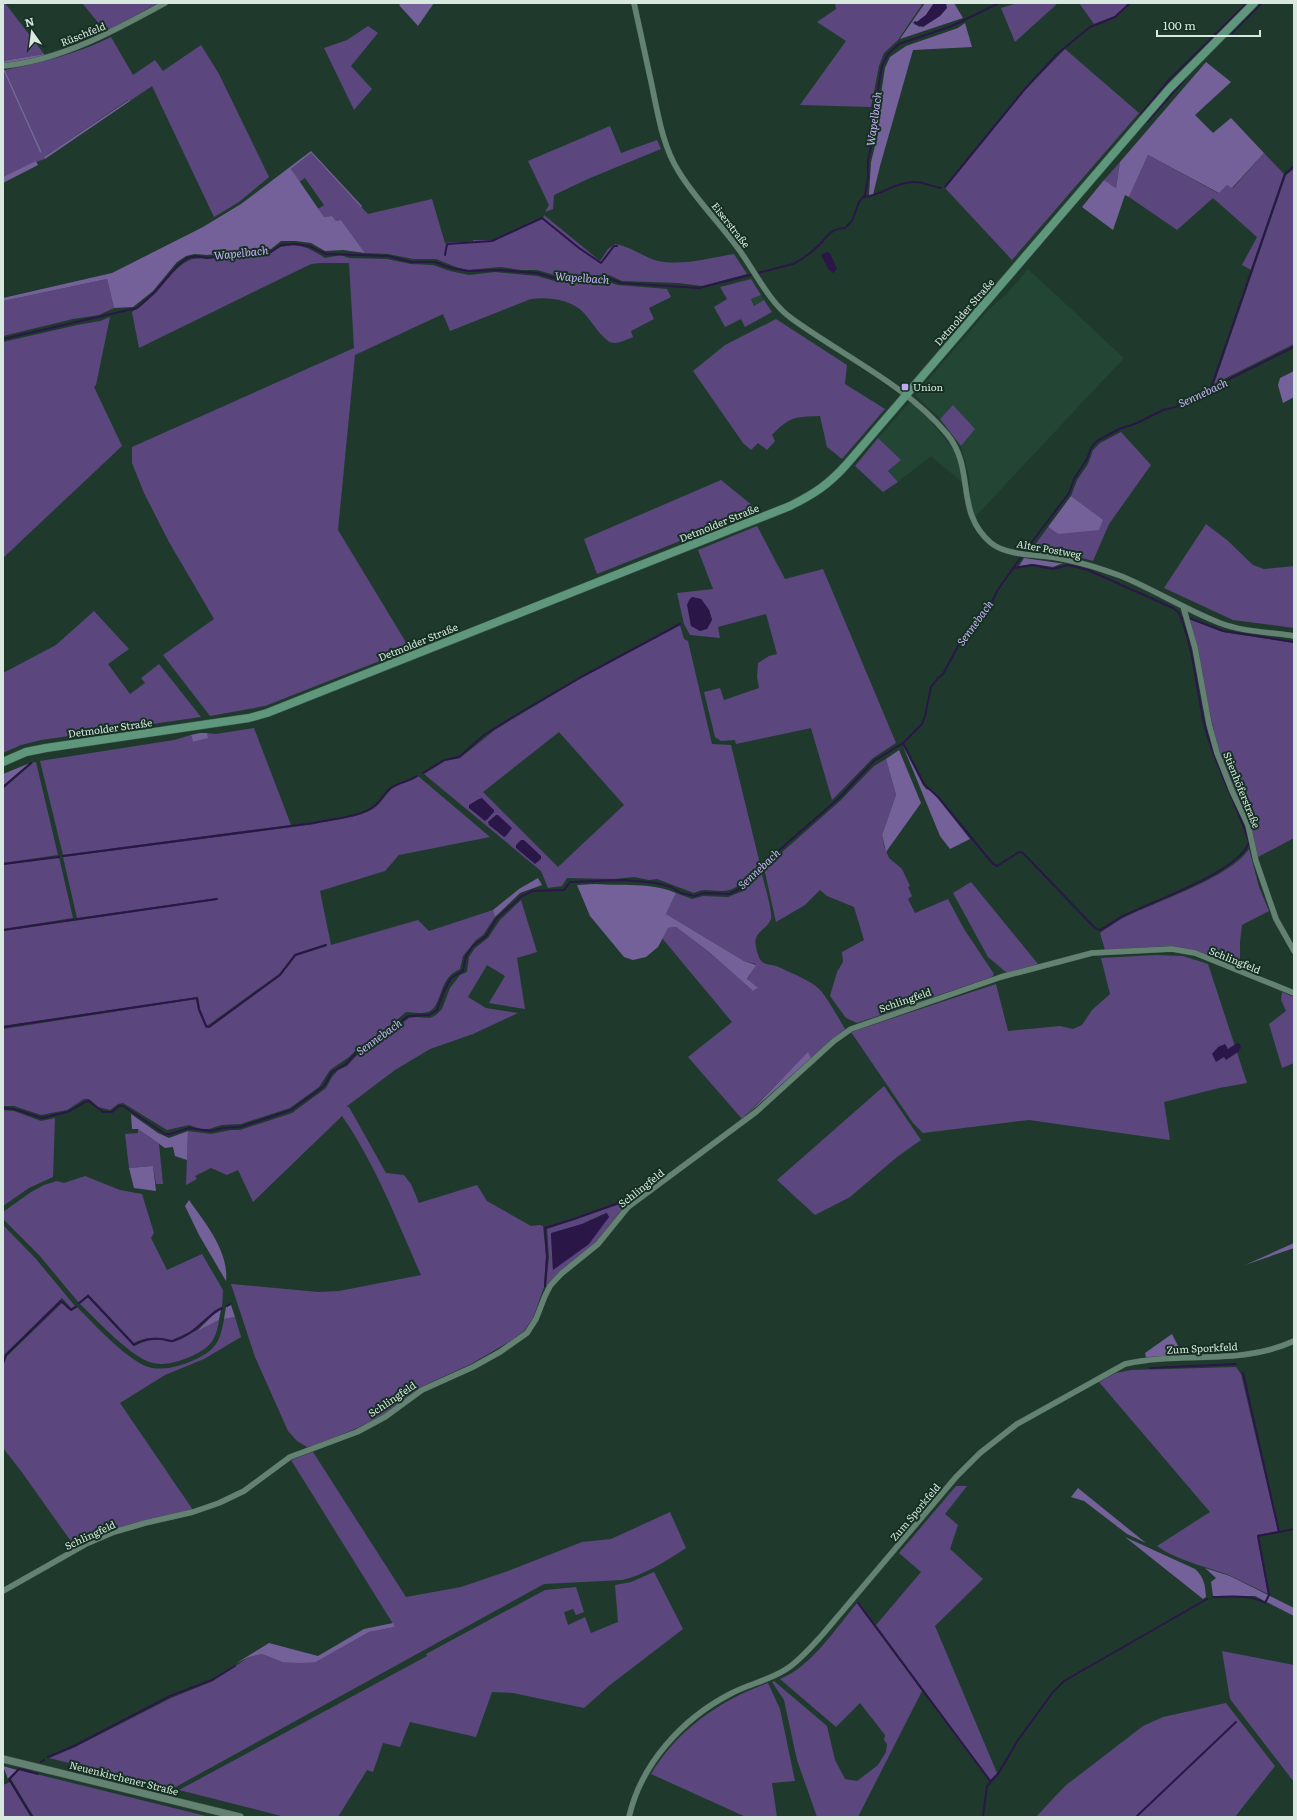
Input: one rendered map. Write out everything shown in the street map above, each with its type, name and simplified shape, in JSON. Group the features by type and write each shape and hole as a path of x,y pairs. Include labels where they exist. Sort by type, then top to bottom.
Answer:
{"main road":[{"name":"Detmolder Straße","path":"3,762 26,752 46,748 248,718 267,713 790,506 813,495 831,482 1169,89 1254,3"}],"street":[{"name":"Rüschfeld","path":"3,66 45,58 83,45 108,35 165,3"},
{"name":"Eiserstraße","path":"634,3 658,117 674,164 689,187 734,242 781,311 906,395"},
{"name":"Alter Postweg","path":"906,395 931,416 950,437 959,453 964,473 968,506 972,519 991,543 998,547 1019,553 1060,558 1090,565 1120,576 1228,626 1294,636"},
{"name":"Stienhöferstraße","path":"1183,606 1195,648 1209,724 1217,753 1248,826 1256,861 1276,919 1294,952"},
{"name":"Schlingfeld","path":"3,1591 86,1544 114,1532 193,1512 219,1503 244,1491 283,1461 357,1432 385,1417 422,1390 472,1367 500,1352 527,1333 536,1319 544,1296 550,1286 561,1274 598,1244 628,1207 756,1112 834,1041 851,1029 1001,977 1092,953 1172,950 1195,953 1294,993"},
{"name":"Zum Sporkfeld","path":"629,1817 640,1783 654,1760 671,1740 709,1706 730,1694 780,1673 800,1659 956,1477 1007,1430 1125,1364 1146,1360 1252,1354 1294,1341"},
{"name":"Neuenkirchener Straße","path":"3,1759 240,1817"}],"shaded area":[{"path":"3,3 5,3 44,54 3,61"},
{"path":"82,3 158,3 106,32"},
{"path":"402,3 434,3 418,26 399,5"},
{"path":"835,3 923,3 898,40 884,53 879,66 871,107 800,105 846,41 817,22 836,9"},
{"path":"925,3 934,3 926,15 914,24 920,27 946,3 954,3 963,18 900,39"},
{"path":"934,3 946,3 947,8 940,16 923,27 913,23 915,21 917,22 926,15"},
{"path":"1018,3 1058,3 1015,42 1001,8"},
{"path":"1079,3 1129,3 1115,16 1094,24"},
{"path":"965,23 972,47 913,50 873,195 869,195 871,162 878,134 879,107 885,68 890,57 906,46 958,28"},
{"path":"368,26 378,33 351,66 372,89 354,110 324,48 347,40"},
{"path":"111,37 133,75 155,60 163,71 201,45 219,74 269,177 239,202 214,217 152,86 130,101 128,100 44,157 45,159 3,177 3,70 40,153 42,152 5,70 46,61 72,53"},
{"path":"1065,49 1139,113 1012,260 945,188 1025,90"},
{"path":"44,54 44,56 3,64 3,61"},
{"path":"1206,62 1231,82 1195,115 1213,133 1231,118 1264,153 1232,188 1227,185 1219,193 1148,155 1129,197 1125,195 1113,230 1082,207 1104,180 1116,188 1120,162"},
{"path":"3,70 5,70 42,152 40,153"},
{"path":"129,100 130,101 45,159 44,157"},
{"path":"610,126 621,153 657,140 661,149 590,178 554,195 553,209 545,212 549,205 528,161"},
{"path":"311,151 362,206 361,207 311,153 291,169 324,217 332,216 336,221 341,220 365,253 343,250 325,251 311,243 281,241 271,249 207,255 195,254 186,256 177,262 153,291 133,307 114,308 107,279 3,301 3,298 112,273 203,227 241,204"},
{"path":"311,153 368,214 432,199 445,243 470,242 473,240 495,240 543,218 544,215 600,261 608,249 615,244 621,245 658,261 676,263 734,254 747,274 702,286 678,283 622,281 609,275 558,276 537,270 521,270 501,267 467,270 436,259 413,259 388,254 365,253 341,220 336,221 332,216 324,217 318,209 324,205 305,178 299,182 291,169"},
{"path":"1264,153 1284,174 1251,270 1242,265 1257,237 1213,198 1177,230 1129,197 1148,155 1218,193 1227,185 1233,188"},
{"path":"36,161 38,165 3,183 3,177"},
{"path":"1120,162 1116,188 1104,180"},
{"path":"1294,169 1294,344 1214,384 1286,175"},
{"path":"293,245 310,249 325,258 341,255 349,258 387,259 411,264 433,265 450,271 469,275 495,272 537,276 558,282 608,282 618,285 667,289 671,297 649,308 654,319 631,331 633,337 617,343 608,341 604,338 579,308 559,300 538,298 531,299 450,331 443,314 355,355 338,530 410,649 265,706 210,716 163,655 214,619 169,542 144,493 132,463 132,447 354,348 349,263 311,264 139,348 132,312 148,300 176,270 192,259 269,254 280,247"},
{"path":"827,252 830,253 837,269 833,273 828,269 821,255"},
{"path":"1028,269 1124,358 975,517 971,504 969,476 961,446 974,429 953,405 940,419 915,395 989,309 1006,295"},
{"path":"107,279 114,308 99,315 73,319 3,336 3,301"},
{"path":"751,279 761,295 751,299 754,306 764,300 772,312 745,327 741,319 725,327 714,307 727,299 720,287"},
{"path":"761,295 764,300 755,306 751,299"},
{"path":"110,317 96,385 94,387 122,446 3,558 3,342 100,321"},
{"path":"776,319 847,365 845,384 885,409 842,459 827,447 820,416 799,417 793,419 784,424 772,435 775,441 767,450 758,443 751,450 743,443 693,371 725,345"},
{"path":"1294,371 1294,397 1283,403 1278,385 1280,378"},
{"path":"909,403 913,404 929,419 957,454 963,483 931,456 898,482 888,471 901,460 878,438"},
{"path":"953,405 975,429 961,446 940,419"},
{"path":"1121,432 1151,465 1109,524 1093,561 1058,551 1032,549 1048,527 1058,534 1102,520 1071,496 1077,480 1088,464 1093,450 1100,443"},
{"path":"878,438 901,460 888,471 898,482 883,492 855,466"},
{"path":"721,480 758,510 597,574 584,539"},
{"path":"1071,496 1103,520 1099,530 1058,534 1048,527"},
{"path":"1206,524 1227,540 1253,565 1264,569 1294,566 1294,628 1233,620 1164,588"},
{"path":"757,526 785,579 823,569 896,743 873,758 832,800 811,728 736,744 735,740 721,741 715,737 704,692 720,688 724,700 759,688 757,677 758,663 769,656 777,654 766,614 718,627 720,638 690,635 684,624 677,593 713,589 698,550","holes":["701,599 709,610 712,620 691,626 690,614"]},
{"path":"1024,558 1063,563 1053,567 1033,564 1019,566"},
{"path":"692,597 701,599 709,610 712,620 707,629 700,631 691,626 687,605"},
{"path":"94,611 129,649 108,664 130,694 145,683 141,678 159,664 201,717 41,740 21,745 3,753 3,673 56,645"},
{"path":"1189,619 1223,632 1294,643 1294,838 1258,857 1250,825 1233,789 1217,745"},
{"path":"680,625 684,639 688,641 712,744 731,745 760,864 748,878 738,886 727,891 704,890 694,893 657,879 649,880 634,877 614,879 567,878 562,886 548,888 541,871 424,774 445,761 460,758 496,729 583,677","holes":["559,732 624,805 558,867 483,792","479,799 494,810 487,820 469,808 470,805"]},
{"path":"254,728 291,825 63,855 40,761 174,740 191,735 193,742 207,738 207,733 216,734"},
{"path":"207,733 208,738 193,742 191,735"},
{"path":"903,746 923,785 926,789 932,791 970,839 950,849 940,836"},
{"path":"899,750 921,803 886,852 882,835 896,795 886,759"},
{"path":"886,759 896,795 882,835 884,846 889,858 902,869 910,886 908,887 912,896 908,899 915,913 948,899 964,929 994,974 992,977 857,1023 846,1018 830,996 837,972 843,962 842,952 864,940 854,907 827,896 820,890 805,905 776,922 764,868 840,801 874,766"},
{"path":"34,762 36,762 58,855 3,863 3,789"},
{"path":"30,763 3,786 3,774"},
{"path":"418,776 490,837 399,855 385,871 320,891 331,945 418,920 429,931 493,910 495,917 483,935 476,940 463,956 460,969 452,974 447,980 438,1001 432,1010 422,1013 406,1012 378,1036 330,1070 319,1087 290,1108 241,1124 222,1125 209,1129 200,1129 189,1125 167,1130 123,1103 118,1104 110,1110 98,1107 89,1099 84,1099 67,1110 41,1115 14,1106 3,1106 3,1029 196,999 198,1010 206,1028 209,1028 281,975 296,956 327,946 326,944 295,954 279,974 207,1026 200,1010 198,997 3,1026 3,931 216,900 217,898 77,918 63,857 314,824 353,816 374,808 393,788"},
{"path":"482,798 494,810 494,812 485,821 469,808 469,805"},
{"path":"498,815 512,828 504,837 489,825 488,822"},
{"path":"521,840 524,840 541,856 541,859 535,864 516,848 516,845"},
{"path":"1249,849 1259,887 1269,911 1242,925 1240,942 1240,968 1184,948 1170,946 1105,950 1100,933 1105,929 1135,912 1190,888 1226,870 1239,860"},
{"path":"59,857 73,918 3,929 3,865"},
{"path":"761,871 769,903 771,919 756,938 755,942 760,959 765,964 777,966 815,985 825,996 845,1029 811,1058 808,1053 742,1119 688,1057 732,1022 662,938 668,928 676,927 709,952 753,991 757,989 747,980 756,964 744,961 666,914 676,893 692,899 703,896 728,897 743,891"},
{"path":"538,878 542,885 520,893 495,917 493,910 519,889"},
{"path":"971,882 1038,964 1007,973 988,957 953,893"},
{"path":"595,884 656,887 676,893 666,914 744,961 756,965 747,979 758,988 753,991 709,952 676,927 668,928 658,947 646,957 633,960 624,957 590,916 577,885"},
{"path":"521,900 537,952 517,958 525,1009 489,1003 505,976 487,965 468,997 486,1008 518,1013 473,1034 430,1049 395,1070 346,1107 349,1107 386,1173 404,1175 411,1184 419,1203 477,1185 487,1201 531,1226 543,1226 546,1256 544,1287 533,1318 524,1331 512,1340 471,1364 421,1387 383,1415 317,1445 307,1447 297,1441 288,1431 255,1357 231,1284 318,1292 339,1291 421,1275 376,1174 342,1116 253,1202 238,1170 227,1175 211,1168 195,1176 197,1179 186,1185 188,1131 211,1134 231,1130 240,1130 292,1113 326,1088 338,1070 347,1066 358,1054 376,1044 409,1018 430,1018 436,1015 442,1009 450,988 460,975 467,972 469,957 475,948 488,938 500,920"},
{"path":"1156,955 1183,956 1208,964 1247,1083 1219,1088 1164,1102 1170,1140 1029,1120 923,1133 913,1123 851,1032 996,984 1008,1031 1060,1026 1073,1029 1082,1025 1092,1010 1110,994 1101,958"},
{"path":"1282,992 1294,997 1294,1063 1282,1068 1269,1024 1286,1011 1281,1000"},
{"path":"1237,1043 1240,1044 1241,1048 1238,1052 1226,1060 1224,1057 1216,1062 1212,1054 1218,1047 1225,1044 1228,1049"},
{"path":"808,1052 811,1058 747,1115"},
{"path":"884,1086 921,1140 897,1157 850,1197 815,1215 777,1180"},
{"path":"3,1110 14,1111 41,1121 55,1118 53,1177 29,1188 3,1206"},
{"path":"131,1114 158,1133 169,1138 188,1131 187,1160 175,1156 173,1147 165,1148 138,1129 132,1129"},
{"path":"138,1129 159,1144 163,1184 156,1184 153,1166 129,1168 125,1134 138,1133"},
{"path":"153,1166 156,1191 134,1188 129,1168"},
{"path":"85,1176 120,1190 142,1194 154,1233 151,1238 167,1270 202,1254 223,1290 222,1307 215,1310 196,1329 172,1340 153,1338 143,1339 134,1343 88,1294 79,1303 39,1255 3,1219 3,1212 31,1192 44,1185 57,1181 64,1183"},
{"path":"189,1200 209,1228 220,1248 226,1270 226,1281 199,1235 185,1206"},
{"path":"620,1204 622,1209 598,1240 546,1286 549,1257 547,1229","holes":["606,1213 609,1217 553,1270 551,1234 582,1224"]},
{"path":"607,1213 609,1217 589,1244 553,1270 551,1233 582,1224"},
{"path":"3,1225 36,1259 75,1306 71,1308 62,1298 5,1354 3,1359"},
{"path":"1294,1243 1294,1248 1245,1265"},
{"path":"88,1297 134,1346 148,1340 161,1339 172,1342 219,1320 218,1327 212,1342 198,1353 173,1362 163,1364 153,1363 144,1360 125,1346 80,1304"},
{"path":"63,1302 71,1311 77,1307 123,1351 143,1365 152,1368 179,1366 207,1353 219,1339 224,1319 235,1317 241,1337 204,1359 165,1375 120,1403 193,1510 118,1528 103,1533 75,1547 3,1448 3,1366 7,1356"},
{"path":"231,1305 235,1317 224,1319 226,1307"},
{"path":"221,1309 219,1320 197,1331 216,1312"},
{"path":"1172,1334 1183,1356 1146,1357 1145,1353"},
{"path":"1236,1367 1241,1374 1278,1531 1257,1535 1268,1594 1229,1575 1192,1563 1157,1546 1210,1512 1099,1382 1116,1373 1131,1370"},
{"path":"313,1452 406,1597 461,1587 508,1571 582,1542 611,1539 670,1512 686,1548 663,1563 631,1578 622,1580 544,1584 172,1789 49,1758 75,1747 171,1698 213,1681 249,1657 262,1654 282,1662 316,1662 369,1632 395,1627 291,1460"},
{"path":"956,1486 967,1486 945,1514 958,1525 950,1549 983,1579 935,1626 997,1773 990,1780 876,1625 921,1572 899,1553"},
{"path":"1078,1488 1146,1543 1127,1534 1084,1501 1071,1497"},
{"path":"1125,1537 1195,1569 1204,1582 1206,1597 1203,1599"},
{"path":"1205,1568 1230,1576 1294,1608 1294,1616 1255,1596 1213,1596 1211,1582 1216,1578"},
{"path":"654,1572 683,1629 610,1685 584,1708 513,1693 492,1692 476,1737 410,1722 400,1747 383,1743 373,1772 367,1770 338,1817 285,1817 179,1790 427,1656 426,1654 545,1590 576,1587 584,1612 576,1615 573,1609 564,1612 568,1625 585,1617 591,1633 618,1622 615,1585 631,1582"},
{"path":"857,1603 922,1691 858,1817 817,1817 797,1760 784,1700 772,1682 774,1681 827,1726 835,1760 845,1779 857,1781 878,1765 886,1752 887,1744 884,1740 885,1735 860,1703 836,1727 780,1679 791,1674 802,1666 832,1635"},
{"path":"393,1623 395,1627 369,1632 316,1662 282,1662 262,1654 249,1657 235,1664 269,1643 318,1656 364,1629"},
{"path":"1222,1651 1294,1665 1294,1782 1230,1699"},
{"path":"768,1683 780,1709 795,1781 772,1783 777,1817 746,1817 651,1774 674,1744 701,1718 733,1698"},
{"path":"1226,1703 1275,1766 1235,1817 1036,1817 1065,1786 1143,1726 1163,1717"},
{"path":"3,1766 17,1770 8,1779"},
{"path":"19,1770 210,1817 34,1817 11,1779"},
{"path":"10,1782 31,1817 3,1817 3,1785"}],"waterway":[{"name":"Wapelbach","path":"3,339 137,308 155,292 178,265 187,258 195,256 207,258 271,252 281,245 295,244 309,246 326,254 388,256 411,262 435,262 451,268 469,271 500,270 537,273 558,279 608,278 621,283 699,288 793,264 810,253 830,233 845,228 852,221 859,202 865,195 868,178 868,160 874,133 875,107 882,66 888,54 899,44 952,26 999,3"},
{"path":"945,187 1024,90 1057,54 1090,27 1115,17 1130,3"},
{"path":"1141,114 1168,81 1247,3"},
{"path":"1232,33 1262,3"},
{"path":"1147,122 1185,79"},
{"path":"1211,388 1285,174 1294,166"},
{"path":"864,197 876,194 899,184 913,182 920,182 941,188"},
{"path":"445,255 447,244 492,241 542,218 579,248 601,263 614,246 617,246"},
{"name":"Sennebach","path":"3,1108 14,1109 42,1118 68,1112 89,1101 103,1112 112,1112 119,1106 123,1106 165,1134 170,1134 189,1128 211,1131 223,1128 240,1127 291,1110 324,1086 332,1072 346,1064 356,1053 375,1042 408,1016 429,1015 437,1010 444,991 451,978 463,971 466,956 473,946 486,936 497,918 522,896 533,891 564,890 570,882 625,880 656,883 671,887 681,893 694,896 704,893 729,894 741,888 761,866 839,798 874,761 903,743 922,724 931,687 943,674 958,646 969,636 990,606 997,591 1069,493 1074,479 1087,459 1091,448 1097,441 1119,429 1135,424 1163,410 1176,407 1184,401 1197,398 1211,388 1294,347"},
{"path":"1014,568 1032,565 1053,569 1068,565 1088,570 1173,608 1179,613 1181,618 1183,618"},
{"path":"1181,618 1190,647 1200,705 1211,748 1249,842"},
{"path":"1189,618 1223,631 1294,642"},
{"path":"423,773 444,760 459,757 484,735 516,715 583,676 680,624"},
{"path":"903,743 924,784 939,798 993,864 997,866 1019,852 1023,853 1094,927 1099,930 1123,916 1194,885 1213,874 1230,864 1242,853 1249,842"},
{"path":"3,787 31,763"},
{"path":"63,856 314,823 353,815 373,807 392,787 417,776"},
{"path":"3,864 59,857"},
{"path":"3,930 217,899"},
{"path":"3,1027 197,998 199,1009 206,1026 209,1027 280,975 295,955 326,945"},
{"path":"625,1201 638,1195 661,1179"},
{"path":"545,1286 547,1257 545,1228 621,1202"},
{"path":"79,1303 88,1296 134,1345 151,1339 172,1341 181,1338 222,1308"},
{"path":"3,1363 6,1355 61,1301 71,1310 76,1307"},
{"path":"1150,1368 1236,1364"},
{"path":"1243,1373 1279,1532"},
{"path":"1213,1597 1246,1597 1265,1603 1269,1595 1258,1536 1294,1529"},
{"path":"983,1817 987,1786 998,1774 1018,1740 1053,1692 1064,1681 1207,1599"},
{"path":"858,1603 991,1782"},
{"path":"48,1757 74,1746 170,1696 212,1680 235,1666"},
{"path":"1136,1817 1236,1722"},
{"path":"32,1817 9,1779 19,1769 38,1774"}],"place":[{"name":"Union","path":"905,387"}]}
